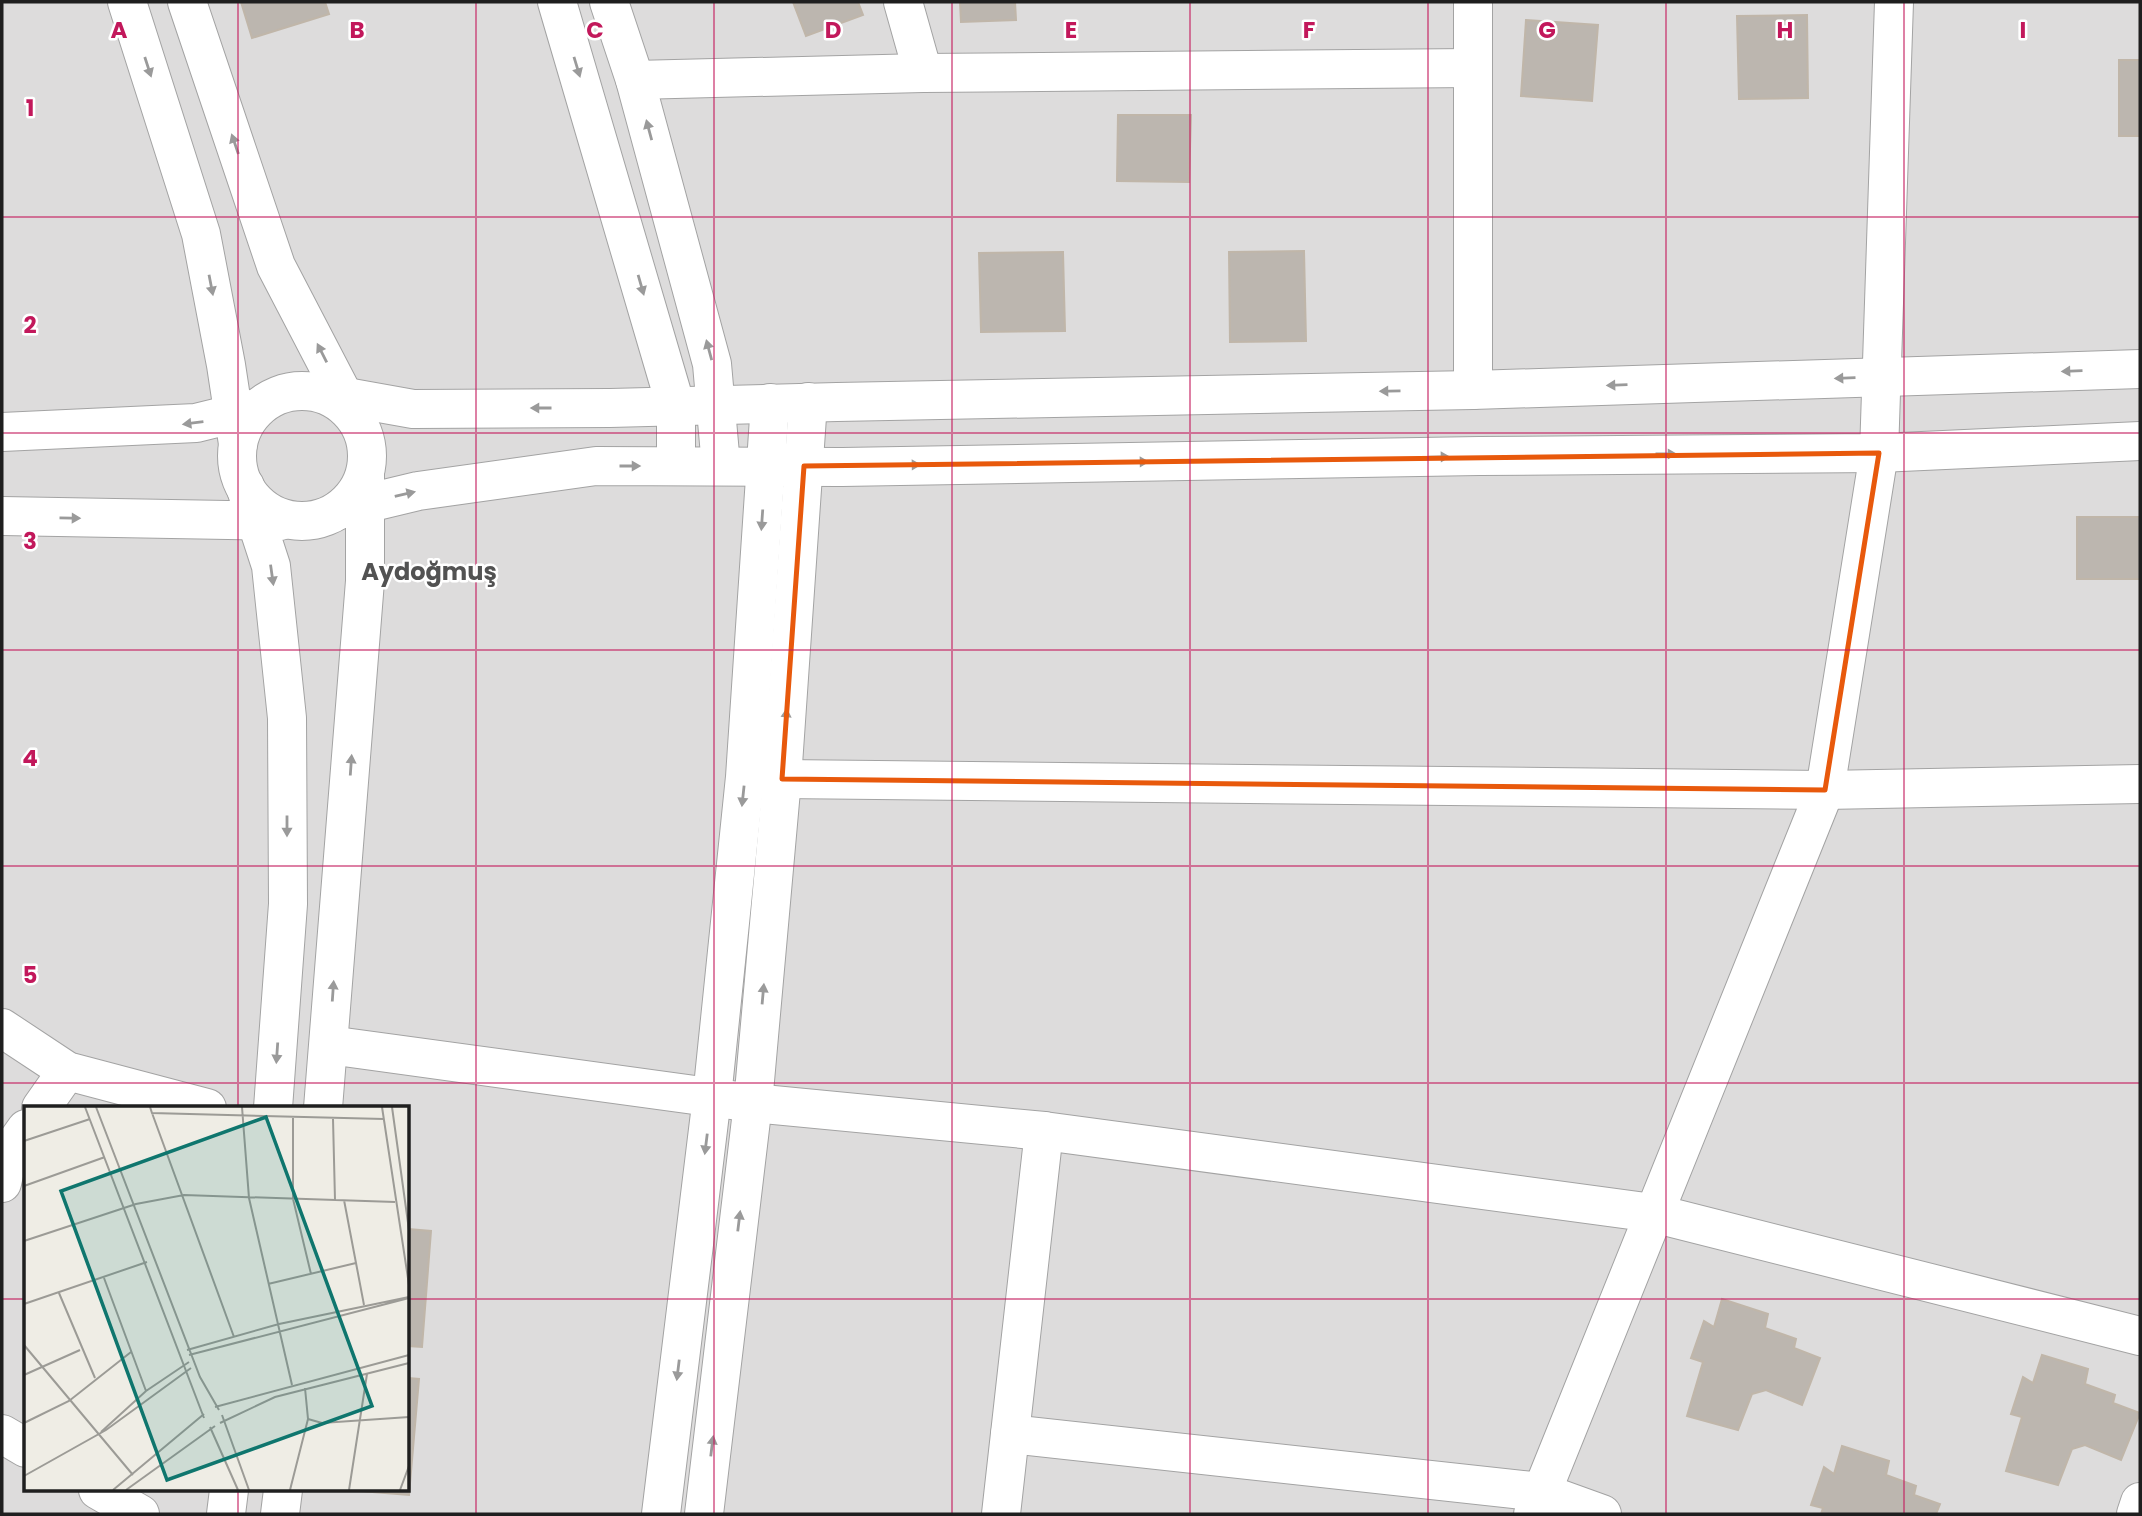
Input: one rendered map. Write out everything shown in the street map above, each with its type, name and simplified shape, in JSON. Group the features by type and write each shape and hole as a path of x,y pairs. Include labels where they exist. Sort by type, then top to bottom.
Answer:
{"street":[{"path":"127,2 201,234 244,422 238,466 271,566 287,718 288,904 273,1106"},
{"path":"187,2 276,266 338,401 364,433 368,453 356,496 365,581 323,1106"},
{"path":"557,2 676,407 676,466"},
{"path":"608,2 635,80 712,364 721,466"},
{"path":"903,2 923,73"},
{"path":"1473,2 1473,390"},
{"path":"1537,1503 1825,790 1879,453 1894,2"},
{"path":"635,80 923,73 1472,68"},
{"path":"2,432 244,422 276,396 297,390 338,401 413,409 676,407 808,402 1473,390 2140,369"},
{"path":"704,1514 753,1103 782,779 808,402"},
{"path":"661,1514 712,1097 746,777 770,403"},
{"path":"2,516 251,503 297,521 319,519 356,496 418,491 596,466 804,466 1879,453 2140,440"},
{"path":"782,779 1825,790 2140,784"},
{"path":"2,1028 67,1071 199,1106"},
{"path":"329,1045 753,1103 1044,1131 1653,1213 2140,1336"},
{"path":"42,1106 67,1071"},
{"path":"1000,1514 1044,1131"},
{"path":"2,1183 9,1153 24,1132"},
{"path":"2,1434 24,1447"},
{"path":"1010,1434 1537,1503 1602,1514"},
{"path":"102,1492 140,1514"},
{"path":"226,1514 229,1492"},
{"path":"281,1514 283,1492"},
{"path":"2136,1514 2140,1502"}],"highlighted area":[{"path":"1879,453 1825,790 782,779 804,466"}],"shaded area":[{"path":"2,2 2140,2 2140,1514 2,1514"}],"building":[{"path":"241,2 325,2 329,14 252,38"},
{"path":"793,2 858,2 863,15 806,36"},
{"path":"960,2 1015,2 1016,20 961,22"},
{"path":"1807,15 1808,98 1739,99 1737,16"},
{"path":"1526,20 1598,25 1592,101 1521,96"},
{"path":"2119,60 2140,60 2140,136 2119,136"},
{"path":"1118,115 1191,115 1189,182 1117,181"},
{"path":"1304,251 1306,341 1230,342 1229,252"},
{"path":"1063,252 1065,331 981,332 979,253"},
{"path":"2077,517 2140,517 2140,579 2077,579"},
{"path":"410,1229 431,1231 422,1347 410,1346"},
{"path":"1722,1299 1768,1314 1765,1328 1796,1339 1794,1348 1820,1358 1802,1405 1766,1390 1752,1394 1738,1430 1687,1416 1703,1362 1691,1358 1704,1321 1714,1327"},
{"path":"2042,1355 2088,1369 2085,1384 2115,1395 2113,1403 2140,1413 2121,1460 2085,1445 2072,1449 2058,1485 2006,1471 2022,1417 2011,1414 2023,1377 2033,1383"},
{"path":"410,1378 419,1379 410,1483"},
{"path":"1842,1446 1889,1461 1886,1475 1916,1486 1914,1495 1940,1504 1936,1514 1821,1514 1823,1508 1811,1505 1824,1467 1834,1474"},
{"path":"372,1492 409,1492 409,1495"}],"district":[{"name":"Aydoğmuş","path":"429,571"}]}
